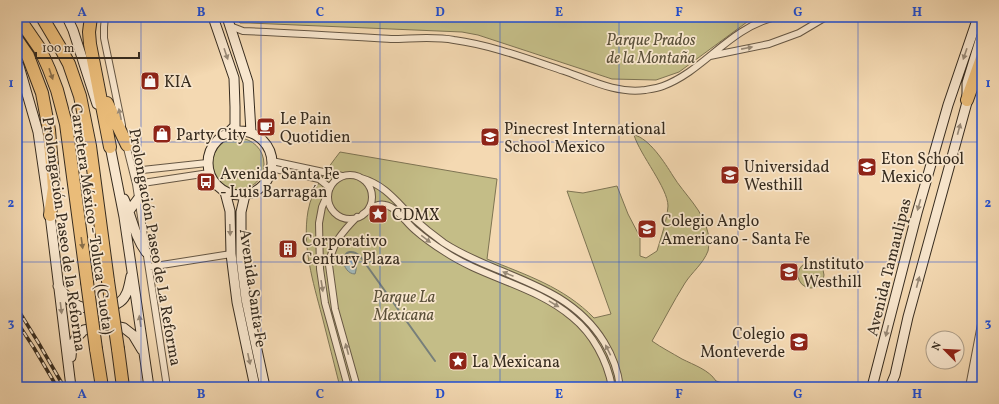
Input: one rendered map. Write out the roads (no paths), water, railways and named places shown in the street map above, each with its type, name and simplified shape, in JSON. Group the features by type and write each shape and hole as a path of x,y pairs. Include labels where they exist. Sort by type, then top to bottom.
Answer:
{"highway":[{"name":"Carretera México - Toluca (Cuota)","path":"18,17 40,49 49,68 66,124 102,387"},
{"name":"Carretera México - Toluca (Cuota)","path":"42,17 69,64 80,96 91,153 123,387"},
{"path":"91,17 89,32 94,66 110,146"},
{"path":"17,40 28,56 42,93 49,130 54,188 50,215"},
{"path":"967,100 982,58"},
{"path":"98,83 126,145"}],"street":[{"name":"Prolongación Paseo de la Reforma","path":"67,17 73,30 110,146 118,187 127,214 132,270 149,387"},
{"name":"Prolongación Paseo de La Reforma","path":"106,17 104,38 126,145 136,184 167,387"},
{"path":"213,17 234,78 235,126 230,131"},
{"path":"229,22 243,30 391,38 452,39 483,45 565,71 595,83 623,90 644,90 663,87 690,72 743,31 763,20 775,17"},
{"path":"709,56 769,44 799,33 826,17"},
{"name":"Avenida Tamaulipas","path":"872,387 878,370 917,213 948,106 978,17"},
{"path":"220,35 220,31 229,22"},
{"path":"229,22 248,82 251,132"},
{"path":"967,100 966,83 982,34"},
{"name":"Prolongación Paseo de la Reforma","path":"17,64 19,66 38,132 50,215 71,387"},
{"name":"Avenida Tamaulipas","path":"890,387 895,375 908,317 967,100 982,69"},
{"path":"243,130 251,132 261,137 270,150 272,164 270,174 265,183 256,191 245,195 236,195 225,192 212,181 209,173 207,163 208,155 213,143 221,135 230,131 243,130"},
{"path":"133,171 207,163"},
{"path":"272,164 342,176 355,176 381,186 422,226 444,243 470,258 548,291 578,310 608,347 616,367 620,387"},
{"path":"272,164 319,179 329,191 329,205 333,211 344,218 351,219 357,217 377,205 381,204 389,206 422,236 466,264 548,300 558,306 573,318 586,332 598,349 608,371 612,387"},
{"path":"136,184 209,173"},
{"path":"342,176 332,183 322,207 319,223 320,269 325,303 348,387"},
{"path":"361,178 370,189 371,195 371,202 368,209 363,214"},
{"name":"Avenida Santa Fe","path":"225,192 230,211 231,254 237,302 255,387"},
{"name":"Avenida Santa Fe","path":"245,195 241,212 241,258 246,299 265,387"},
{"path":"138,198 127,214 140,244 146,252"},
{"path":"357,217 336,242 329,265 335,309 357,387"},
{"path":"149,267 231,254"},
{"path":"466,264 470,258"},
{"path":"58,286 76,305 86,308 103,308 120,302 127,293 132,270"},
{"path":"969,387 982,319"},
{"path":"69,372 72,346 76,338 84,330 110,324 124,328 133,335 144,356"},
{"path":"975,387 982,348"},
{"path":"878,370 895,375"}],"waterway":[{"path":"344,260 346,254 350,252 360,256 435,361"}],"railway":[{"path":"17,308 64,387"},
{"path":"17,322 57,387"}],"place":[{"name":"KIA","path":"150,81"},
{"name":"Le Pain Quotidien","path":"266,127"},
{"name":"Party City","path":"162,134"},
{"name":"Pinecrest International School Mexico","path":"490,137"},
{"name":"Eton School Mexico","path":"867,167"},
{"name":"Universidad Westhill","path":"730,175"},
{"name":"Avenida Santa Fe - Luis Barragán","path":"206,182"},
{"name":"CDMX","path":"378,214"},
{"name":"Colegio Anglo Americano - Santa Fe","path":"647,229"},
{"name":"Corporativo Century Plaza","path":"288,249"},
{"name":"Instituto Westhill","path":"789,272"},
{"name":"Colegio Monteverde","path":"799,342"},
{"name":"La Mexicana","path":"458,361"}],"park label":[{"name":"Parque Prados de la Montaña","path":"651,48"},
{"name":"Parque La Mexicana","path":"404,305"}]}
